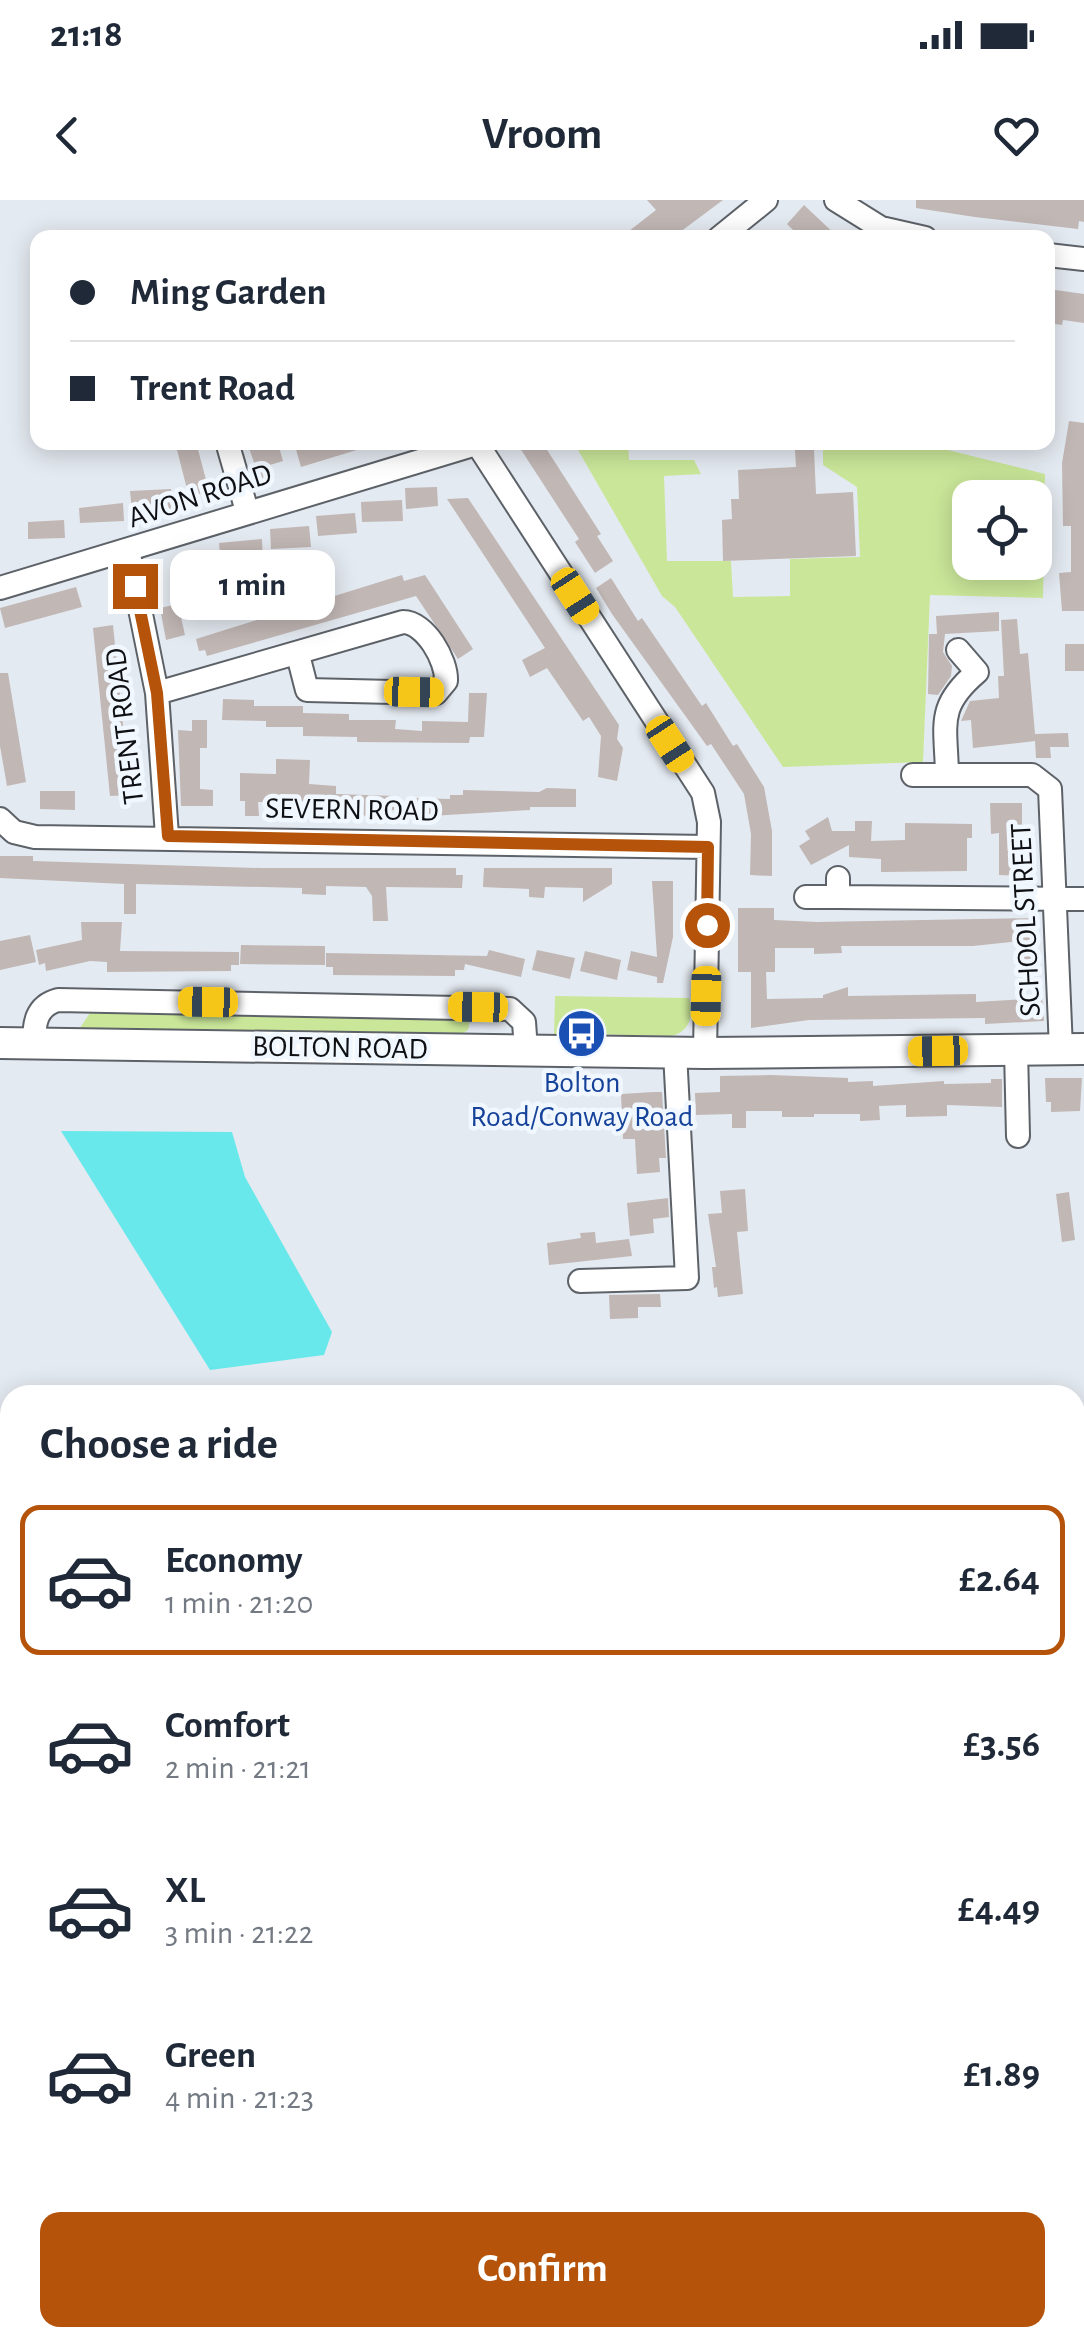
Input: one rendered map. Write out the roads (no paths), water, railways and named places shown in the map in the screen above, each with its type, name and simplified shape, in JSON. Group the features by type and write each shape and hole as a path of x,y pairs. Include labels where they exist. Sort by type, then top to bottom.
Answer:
{"main road":[{"name":"BOLTON ROAD","path":"0,1043 690,1053 1073,1049"}],"street":[{"path":"729,230 766,200"},
{"path":"836,200 890,230"},
{"path":"1055,256 1084,260"},
{"path":"229,450 248,511"},
{"name":"AVON ROAD","path":"0,588 453,450"},
{"path":"481,450 703,794 708,810 690,1053 687,1278 580,1280"},
{"name":"TRENT ROAD","path":"128,550 157,693 168,836"},
{"path":"157,693 411,622 422,630 443,662 446,681 436,692 307,690 298,654"},
{"path":"913,775 947,774 946,712 960,687 984,666 958,650"},
{"name":"SCHOOL STREET","path":"947,774 1032,775 1050,789 1054,900 1073,1049"},
{"name":"SEVERN ROAD","path":"0,819 25,836 708,847"},
{"path":"806,897 838,888 1084,899"},
{"name":"BOLTON ROAD","path":"34,1044 37,1016 49,1002 58,1000 510,1009 524,1022 526,1050"},
{"path":"1016,1050 1018,1136"}],"water":[{"path":"61,1131 232,1132 245,1177 332,1332 324,1355 210,1370"}],"place":[{"name":"Bolton Road/Conway Road","path":"582,1034"}]}
